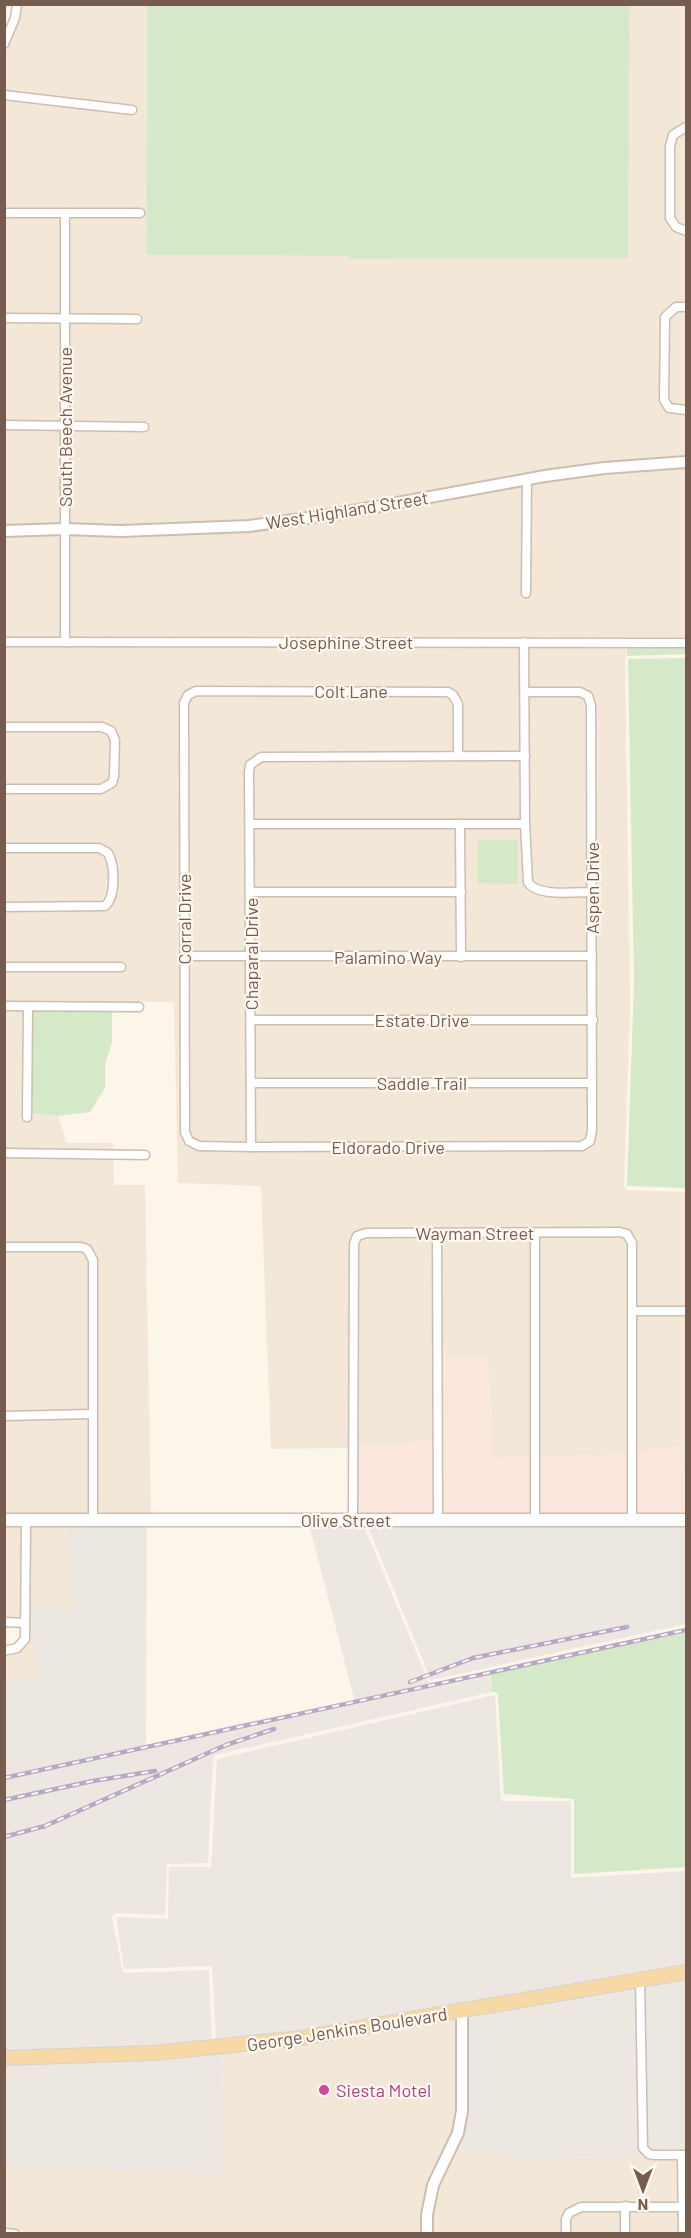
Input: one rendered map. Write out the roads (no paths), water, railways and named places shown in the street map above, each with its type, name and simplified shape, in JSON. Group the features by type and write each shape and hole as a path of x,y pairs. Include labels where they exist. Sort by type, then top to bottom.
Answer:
{"main road":[{"name":"Olive Street","path":"4,1520 687,1520"},
{"name":"George Jenkins Boulevard","path":"4,2058 99,2056 199,2050 334,2033 687,1972"}],"street":[{"path":"4,44 15,18 17,4"},
{"path":"4,95 132,110"},
{"path":"687,127 673,135 670,146 670,218 676,227 687,231"},
{"path":"4,213 140,213"},
{"name":"South Beech Avenue","path":"65,213 65,642"},
{"path":"687,307 675,308 665,317 664,400 669,408 687,410"},
{"path":"4,318 137,319"},
{"path":"4,425 144,427"},
{"name":"West Highland Street","path":"4,531 64,529 121,531 259,524 336,514 527,479 604,468 687,462"},
{"path":"526,593 527,479"},
{"name":"Josephine Street","path":"4,642 687,643"},
{"path":"524,642 525,824 528,882 540,891 592,892"},
{"name":"Colt Lane","path":"187,697 196,691 447,692 453,695 458,704 458,756"},
{"name":"Aspen Drive","path":"525,692 580,692 591,700 593,1020 592,1137 588,1144"},
{"name":"Corral Drive","path":"187,697 183,703 184,956 185,1132 189,1141"},
{"path":"4,727 107,728 115,740 114,777 107,787 101,789 4,789"},
{"path":"458,756 525,756"},
{"name":"Chaparal Drive","path":"250,1147 249,772 253,762 261,757 458,756"},
{"path":"460,824 461,957"},
{"path":"250,825 525,824"},
{"path":"4,848 99,848 108,853 112,862 111,897 105,906 4,907"},
{"path":"251,892 461,892"},
{"name":"Palamino Way","path":"184,956 592,956"},
{"path":"4,967 121,967"},
{"path":"4,1006 139,1007"},
{"path":"27,1117 28,1006"},
{"name":"Estate Drive","path":"251,1020 593,1020"},
{"name":"Saddle Trail","path":"251,1083 592,1083"},
{"name":"Eldorado Drive","path":"189,1141 200,1146 250,1147 582,1146 588,1144"},
{"path":"4,1153 145,1155"},
{"name":"Wayman Street","path":"354,1520 354,1244 355,1239 361,1234 620,1232 627,1234 632,1243 633,1311"},
{"path":"438,1233 438,1520"},
{"path":"535,1233 535,1519"},
{"path":"4,1247 81,1247 87,1249 93,1260 93,1520"},
{"path":"632,1520 633,1311 687,1311"},
{"path":"4,1416 93,1414"},
{"path":"4,1651 17,1648 25,1639 26,1520"},
{"path":"4,1622 25,1623"},
{"path":"640,1980 642,2143 646,2152 653,2155 685,2155 683,2234"},
{"path":"427,2234 427,2215 433,2185 458,2133 462,2111 462,2012"},
{"path":"566,2234 566,2219 570,2212 581,2206 685,2206"},
{"path":"625,2206 625,2234"},
{"path":"4,2232 15,2234"}],"railway":[{"path":"410,1682 473,1658 627,1627"},
{"path":"4,1778 686,1630"},
{"path":"4,1837 45,1826 226,1745 274,1729"},
{"path":"4,1800 93,1781 155,1771"}],"place":[{"name":"Siesta Motel","path":"324,2090"}]}
